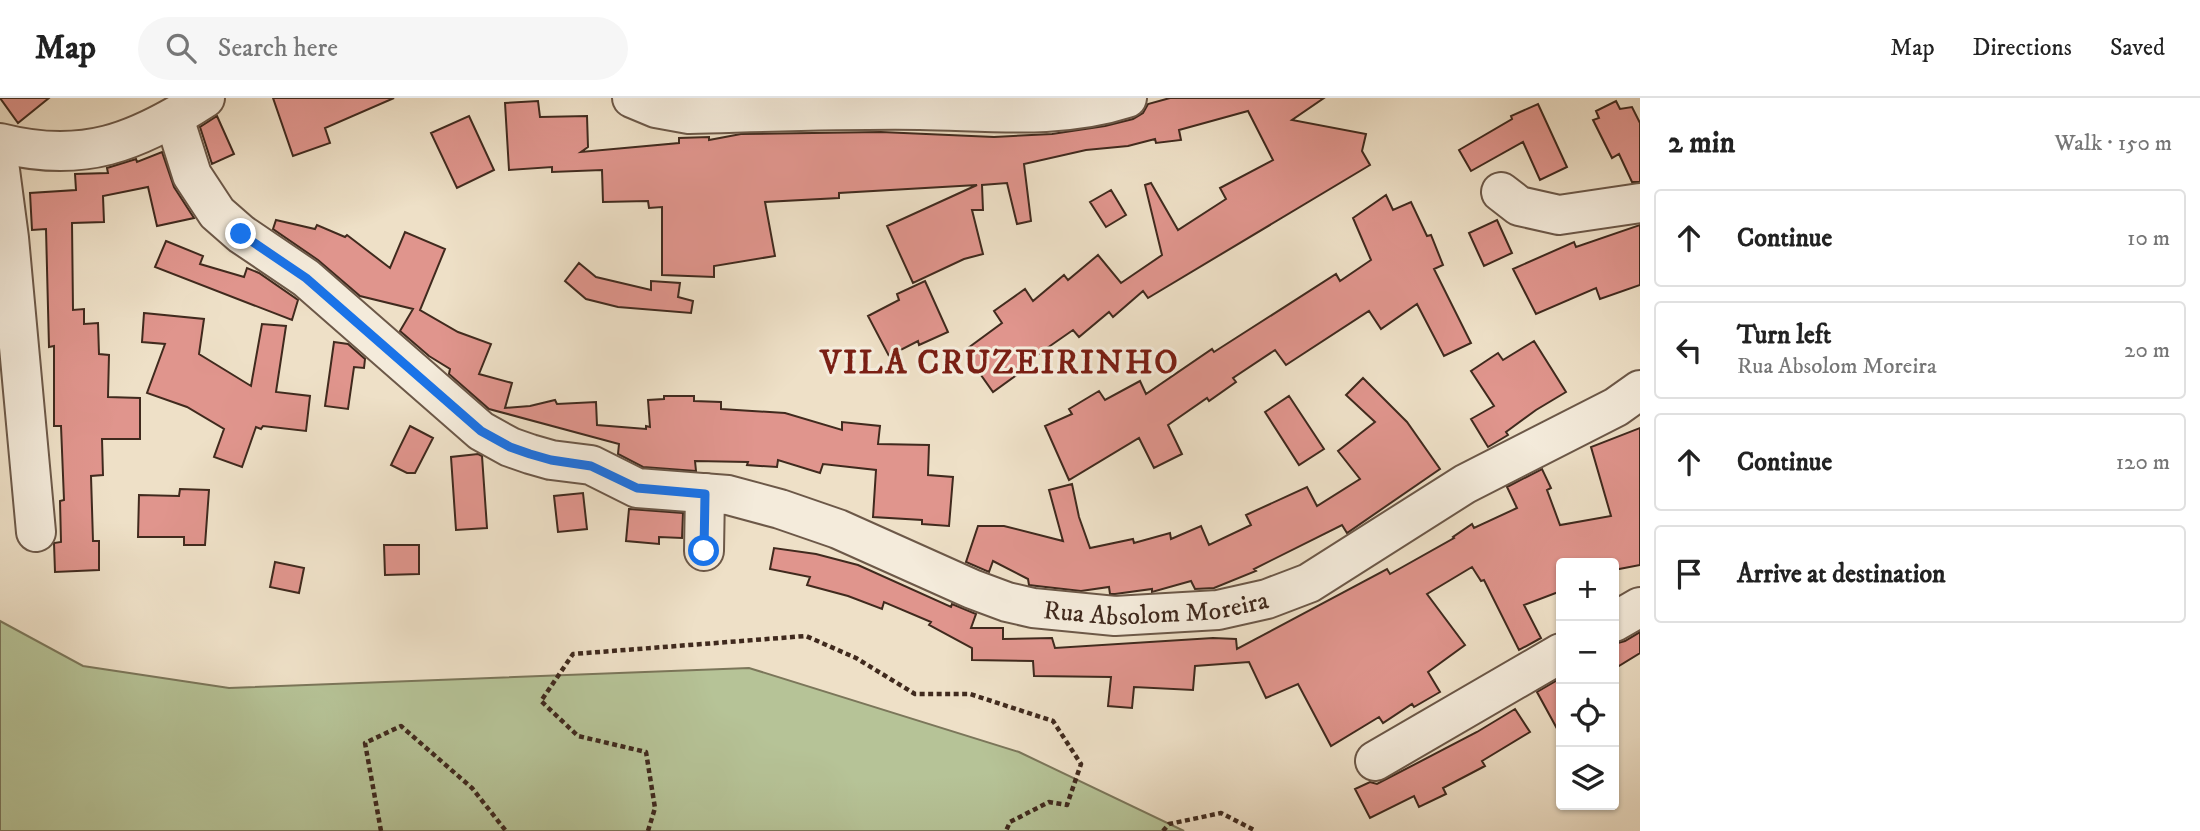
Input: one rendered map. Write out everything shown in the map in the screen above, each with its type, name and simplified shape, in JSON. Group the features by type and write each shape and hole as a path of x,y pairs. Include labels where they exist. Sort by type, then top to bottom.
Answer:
{"street":[{"path":"0,143 22,148 83,151 118,144 174,118 205,98"},
{"path":"632,98 656,108 689,114 919,110 1035,114 1099,107 1127,98"},
{"name":"Rua Absolom Moreira","path":"174,118 192,175 217,213 241,234 306,278 481,431 510,447 551,460 591,466 637,488 728,495 780,509 826,525 1007,602 1033,608 1115,616 1218,610 1267,599 1309,583 1465,484 1616,407 1640,390"},
{"path":"0,170 9,238 36,532"},
{"path":"1501,192 1519,206 1559,215 1640,204"},
{"path":"704,551 705,494"},
{"path":"1616,621 1640,607"},
{"path":"1376,761 1556,656"}],"path":[{"path":"648,831 655,808 646,752 578,736 541,701 573,654 806,636 856,659 915,694 970,694 1053,721 1081,764 1068,805 1049,802 1010,822 1006,831"},
{"path":"381,831 365,743 401,726 472,788 506,831"},
{"path":"1163,831 1169,824 1221,813 1256,831"}],"green space":[{"path":"0,621 83,666 229,688 749,668 1019,752 1184,831 0,831"}],"building":[{"path":"0,98 49,98 18,123"},
{"path":"273,98 394,98 325,128 330,143 293,156"},
{"path":"1170,98 1324,98 1292,120 1366,134 1362,151 1370,165 1148,298 1143,291 1113,317 1109,312 1079,337 1073,330 1027,362 1029,366 993,392 964,351 1002,323 994,311 1025,289 1033,301 1064,275 1068,280 1098,255 1121,283 1162,255 1145,185 1151,183 1178,230 1226,199 1220,188 1273,160 1248,111 1179,130 1181,140 1156,143 1155,139 1128,146 1086,150 1024,164 1031,221 1017,224 1007,183 982,185 983,210 972,210 983,254 964,259 913,283 887,226 977,185 839,193 839,198 765,202 775,256 714,266 714,277 662,275 662,207 649,208 648,201 603,202 602,170 552,172 552,167 509,170 505,103 538,101 540,117 587,116 588,147 581,152 679,143 679,138 709,137 709,140 741,134 881,132 994,137 1052,134 1133,119 1143,113 1148,104"},
{"path":"1616,101 1620,109 1632,107 1640,123 1640,182 1632,182 1619,154 1612,158 1593,120 1599,118 1596,111"},
{"path":"1538,104 1567,167 1540,180 1523,142 1471,171 1459,150 1512,119 1511,116"},
{"path":"217,116 234,154 212,164 200,127"},
{"path":"469,116 494,170 457,188 431,133"},
{"path":"162,152 174,187 194,218 157,226 148,187 103,196 104,222 72,223 73,310 84,309 84,324 98,323 99,354 109,355 108,397 140,398 140,439 102,439 103,475 91,476 93,541 99,541 99,570 55,572 54,543 61,542 60,501 64,500 61,426 54,426 54,346 49,347 46,229 32,230 30,193 76,190 75,174 108,173 107,168 136,159 137,162"},
{"path":"1111,190 1126,215 1106,227 1090,202"},
{"path":"1386,195 1393,210 1411,202 1427,236 1431,235 1443,265 1434,269 1471,343 1444,356 1417,304 1381,329 1369,311 1286,365 1275,350 1233,378 1236,382 1209,401 1207,398 1168,425 1182,454 1154,468 1139,438 1069,480 1045,426 1072,414 1069,409 1099,391 1105,400 1140,381 1146,394 1212,349 1214,352 1336,274 1340,281 1371,260 1353,218"},
{"path":"276,220 315,229 317,225 345,237 347,235 390,268 405,232 445,249 420,310 458,332 491,344 479,374 512,383 505,408 555,400 557,404 596,402 597,425 646,429 646,426 650,427 648,400 664,399 664,396 694,396 694,401 721,402 721,409 785,413 842,430 842,422 880,426 878,444 929,445 928,475 953,477 949,526 922,524 922,520 873,517 876,470 823,464 820,473 778,460 777,467 747,465 748,462 695,461 696,471 643,467 618,454 619,444 489,409 449,374 450,369 429,356 400,331 413,309 360,296 318,260 273,229"},
{"path":"1497,220 1512,253 1484,266 1469,233"},
{"path":"1640,225 1640,285 1600,299 1596,288 1536,314 1513,269 1574,242 1576,247"},
{"path":"166,241 203,256 200,264 244,277 247,268 259,273 298,300 292,320 155,267"},
{"path":"579,263 596,277 651,290 651,281 680,283 678,297 693,301 691,313 618,307 586,299 565,281"},
{"path":"925,281 948,332 919,345 918,341 889,356 868,316 899,300 897,294"},
{"path":"144,313 204,319 199,354 251,386 262,324 286,326 276,392 310,396 306,431 256,427 242,467 214,457 224,429 187,407 147,393 165,344 142,342"},
{"path":"1534,341 1566,392 1536,410 1506,432 1508,435 1488,447 1471,419 1494,406 1471,371 1498,353 1503,360"},
{"path":"334,342 348,344 365,359 364,368 354,367 348,409 325,406"},
{"path":"1363,378 1407,422 1440,469 1347,533 1342,525 1254,569 1256,571 1214,588 1195,589 1191,581 1152,592 1152,589 1110,594 1109,587 1081,591 1029,585 1028,579 993,561 989,572 966,562 978,526 1004,526 1063,541 1049,490 1072,484 1079,517 1090,548 1133,539 1134,543 1170,533 1171,539 1201,526 1209,545 1251,525 1246,515 1307,487 1317,506 1360,479 1338,451 1375,422 1346,395"},
{"path":"1289,396 1324,449 1299,465 1265,412"},
{"path":"410,426 433,438 415,473 407,473 391,465"},
{"path":"1640,428 1640,565 1619,569 1619,558 1556,558 1556,593 1524,605 1541,638 1519,650 1484,580 1481,581 1472,567 1427,594 1465,645 1428,672 1440,692 1414,707 1412,704 1383,723 1379,717 1331,746 1298,684 1266,698 1249,662 1195,666 1193,690 1134,687 1132,708 1108,706 1111,677 1034,676 1033,661 972,660 972,648 929,625 931,622 884,602 882,609 807,585 810,577 770,569 774,548 816,554 858,565 951,607 952,604 976,614 971,628 1003,628 1003,639 1052,638 1055,648 1213,638 1236,639 1237,649 1387,569 1390,574 1454,538 1472,524 1474,528 1517,508 1507,487 1542,469 1551,488 1547,490 1560,525 1611,516 1591,447"},
{"path":"478,454 482,456 487,528 456,530 451,457"},
{"path":"180,489 209,490 205,545 184,545 184,537 138,537 139,495 179,496"},
{"path":"583,493 587,529 558,532 554,496"},
{"path":"629,509 683,513 682,538 659,537 659,544 626,541"},
{"path":"384,545 419,545 419,574 385,575"},
{"path":"275,562 304,568 299,593 270,587"},
{"path":"1640,632 1640,653 1619,666 1619,643"},
{"path":"1556,681 1556,727 1537,692"},
{"path":"1515,709 1530,732 1482,761 1485,766 1443,788 1446,794 1419,807 1414,796 1370,818 1355,789 1370,782 1377,784"}],"district":[{"name":"VILA CRUZEIRINHO","path":"1000,361"}],"route":[{"path":"241,234 306,278 481,431 510,447 551,460 591,466 637,488 705,494 704,551"}]}
